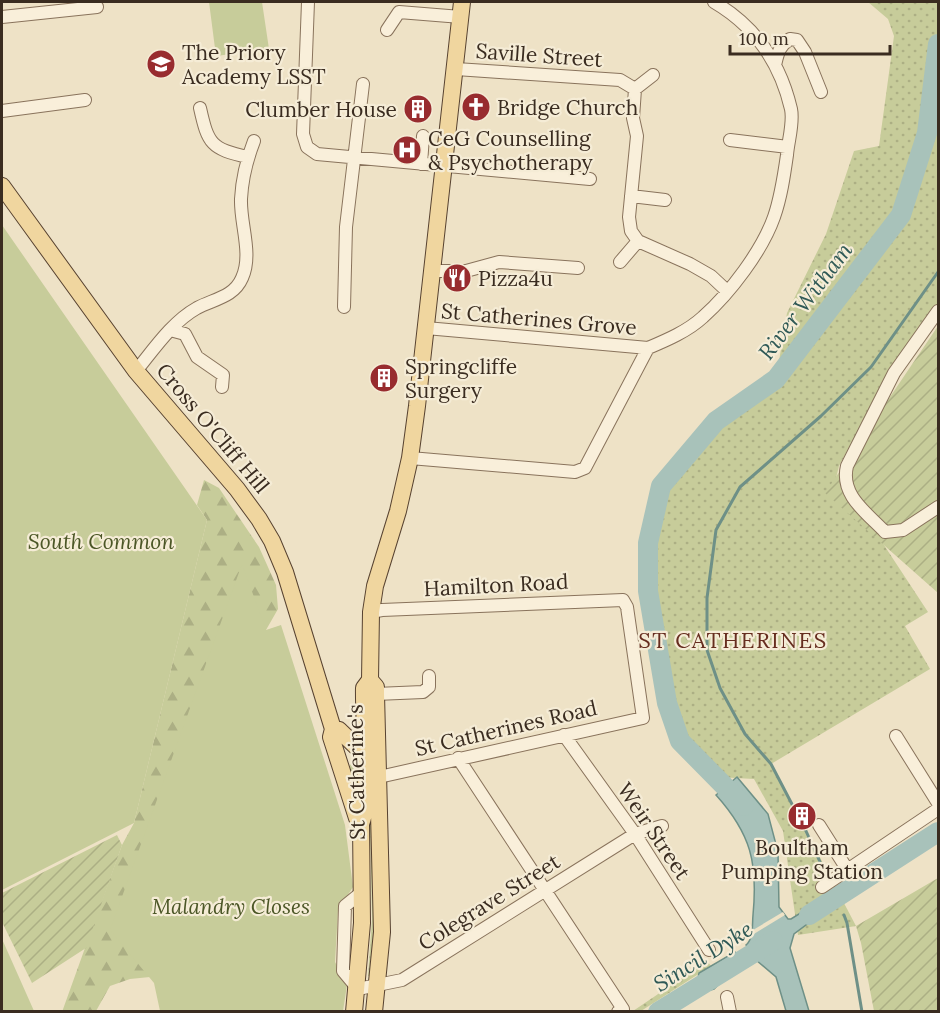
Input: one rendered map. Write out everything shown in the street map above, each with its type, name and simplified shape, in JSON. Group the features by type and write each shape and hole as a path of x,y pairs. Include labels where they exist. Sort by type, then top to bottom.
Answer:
{"main road":[{"path":"373,687 371,612 375,586 398,511 410,458 462,9"},
{"name":"Cross O'Cliff Hill","path":"2,186 136,371 237,489 259,519 272,541 285,572 331,723"},
{"name":"St Catherine's","path":"360,823 364,817 364,688 373,687 379,774 382,932 374,1011"},
{"path":"331,723 354,718 363,709"},
{"path":"331,723 365,755 379,774"},
{"name":"St Catherine's","path":"331,723 331,737 340,770 360,823 362,923 358,989 354,1011"}],"street":[{"path":"308,2 303,134 307,147 317,154 590,179"},
{"name":"St Catherines Grove","path":"426,328 648,348 672,338 703,318 727,291 752,259 773,218 784,180 791,112 775,66 755,33 735,14 714,2"},
{"path":"2,17 98,7"},
{"path":"387,30 399,7 462,9"},
{"path":"775,66 778,50 782,44 790,39 797,40 805,52 821,92"},
{"name":"Saville Street","path":"456,69 613,80 635,89"},
{"path":"653,75 635,89 633,118 637,136 629,216 631,231 638,241 690,264 711,276 727,291"},
{"path":"344,307 346,228 363,84"},
{"path":"2,111 85,100"},
{"path":"200,108 205,133 216,147 228,153 248,157"},
{"path":"421,164 423,136"},
{"path":"730,140 788,147"},
{"path":"136,371 170,330 196,308 228,295 242,278 246,257 241,200 248,157 254,141"},
{"path":"631,196 665,200"},
{"path":"620,262 638,241"},
{"path":"432,271 466,271 499,262 578,268"},
{"path":"939,311 894,373 844,476 849,492 885,532 903,530 939,507"},
{"path":"170,330 185,334 197,357 223,375 222,387"},
{"name":"St Catherines Grove","path":"410,458 575,472 585,468 648,348"},
{"name":"Hamilton Road","path":"371,612 623,600 627,607 642,718"},
{"path":"373,687 423,692 429,687 429,676"},
{"name":"St Catherines Road","path":"379,774 642,718"},
{"name":"Weir Street","path":"564,735 635,834 709,950"},
{"path":"896,736 939,803"},
{"path":"458,758 620,1010"},
{"path":"822,888 939,809"},
{"path":"819,825 847,869"},
{"name":"Colegrave Street","path":"358,989 402,980 635,834 662,826"},
{"path":"727,997 730,1011"}],"green space":[{"path":"209,2 262,2 269,49 216,56"},
{"path":"868,2 938,2 938,307 881,388 839,466 835,482 882,542 928,612 905,626 930,669 771,764 856,926 798,935 783,831 754,779 717,777 680,741 667,703 648,591 648,543 661,486 716,421 776,379 787,313 826,234 854,151 879,146 894,36 888,19"},
{"name":"South Common","path":"2,225 207,520 134,823 2,890"},
{"path":"938,326 938,593 825,493"},
{"path":"204,480 219,488 259,547 276,585 278,609 266,630 140,965 150,977 130,979 110,986 96,1011 62,1012 122,845 134,823 207,520 197,505"},
{"name":"Malandry Closes","path":"242,564 266,630 281,625 345,825 353,887 338,910 335,962 347,985 343,1011 160,1011 154,983 110,930"},
{"path":"356,755 359,759 361,816 347,771"},
{"path":"369,778 376,892 373,976 368,976 372,919"},
{"path":"117,835 122,845 86,948 32,983 2,922 2,893"},
{"path":"938,878 938,1011 874,1011 856,926"},
{"path":"2,939 34,1011 2,1011"},
{"path":"707,961 711,966 641,1011 633,1011"}],"water":[{"path":"737,777 768,814 778,852 779,907 788,919 828,896 834,904 794,934 790,948 809,1011 786,1011 776,977 756,960 746,945 752,931 753,864 744,836 728,809 716,795"},
{"path":"735,952 745,967 722,981 714,989 695,994 699,973"}],"pier":[{"path":"783,912 785,915 749,937 748,933"}],"waterway":[{"name":"River Witham","path":"744,806 680,741 667,703 648,591 648,543 661,486 716,421 776,379 901,215 927,133 938,44"},
{"path":"927,133 938,130"},
{"path":"825,873 771,764 745,734 720,688 707,650 707,598 716,530 740,487 821,416 871,367 938,272"},
{"path":"809,915 938,832"},
{"path":"844,915 862,1012"},
{"name":"Sincil Dyke","path":"658,1012 773,941"}],"place":[{"name":"The Priory Academy LSST","path":"161,64"},
{"name":"Bridge Church","path":"476,107"},
{"name":"Clumber House","path":"418,109"},
{"name":"CeG Counselling & Psychotherapy","path":"407,150"},
{"name":"Pizza4u","path":"457,278"},
{"name":"Springcliffe Surgery","path":"384,378"},
{"name":"Boultham Pumping Station","path":"802,816"}],"district":[{"name":"ST CATHERINES","path":"733,640"}]}
